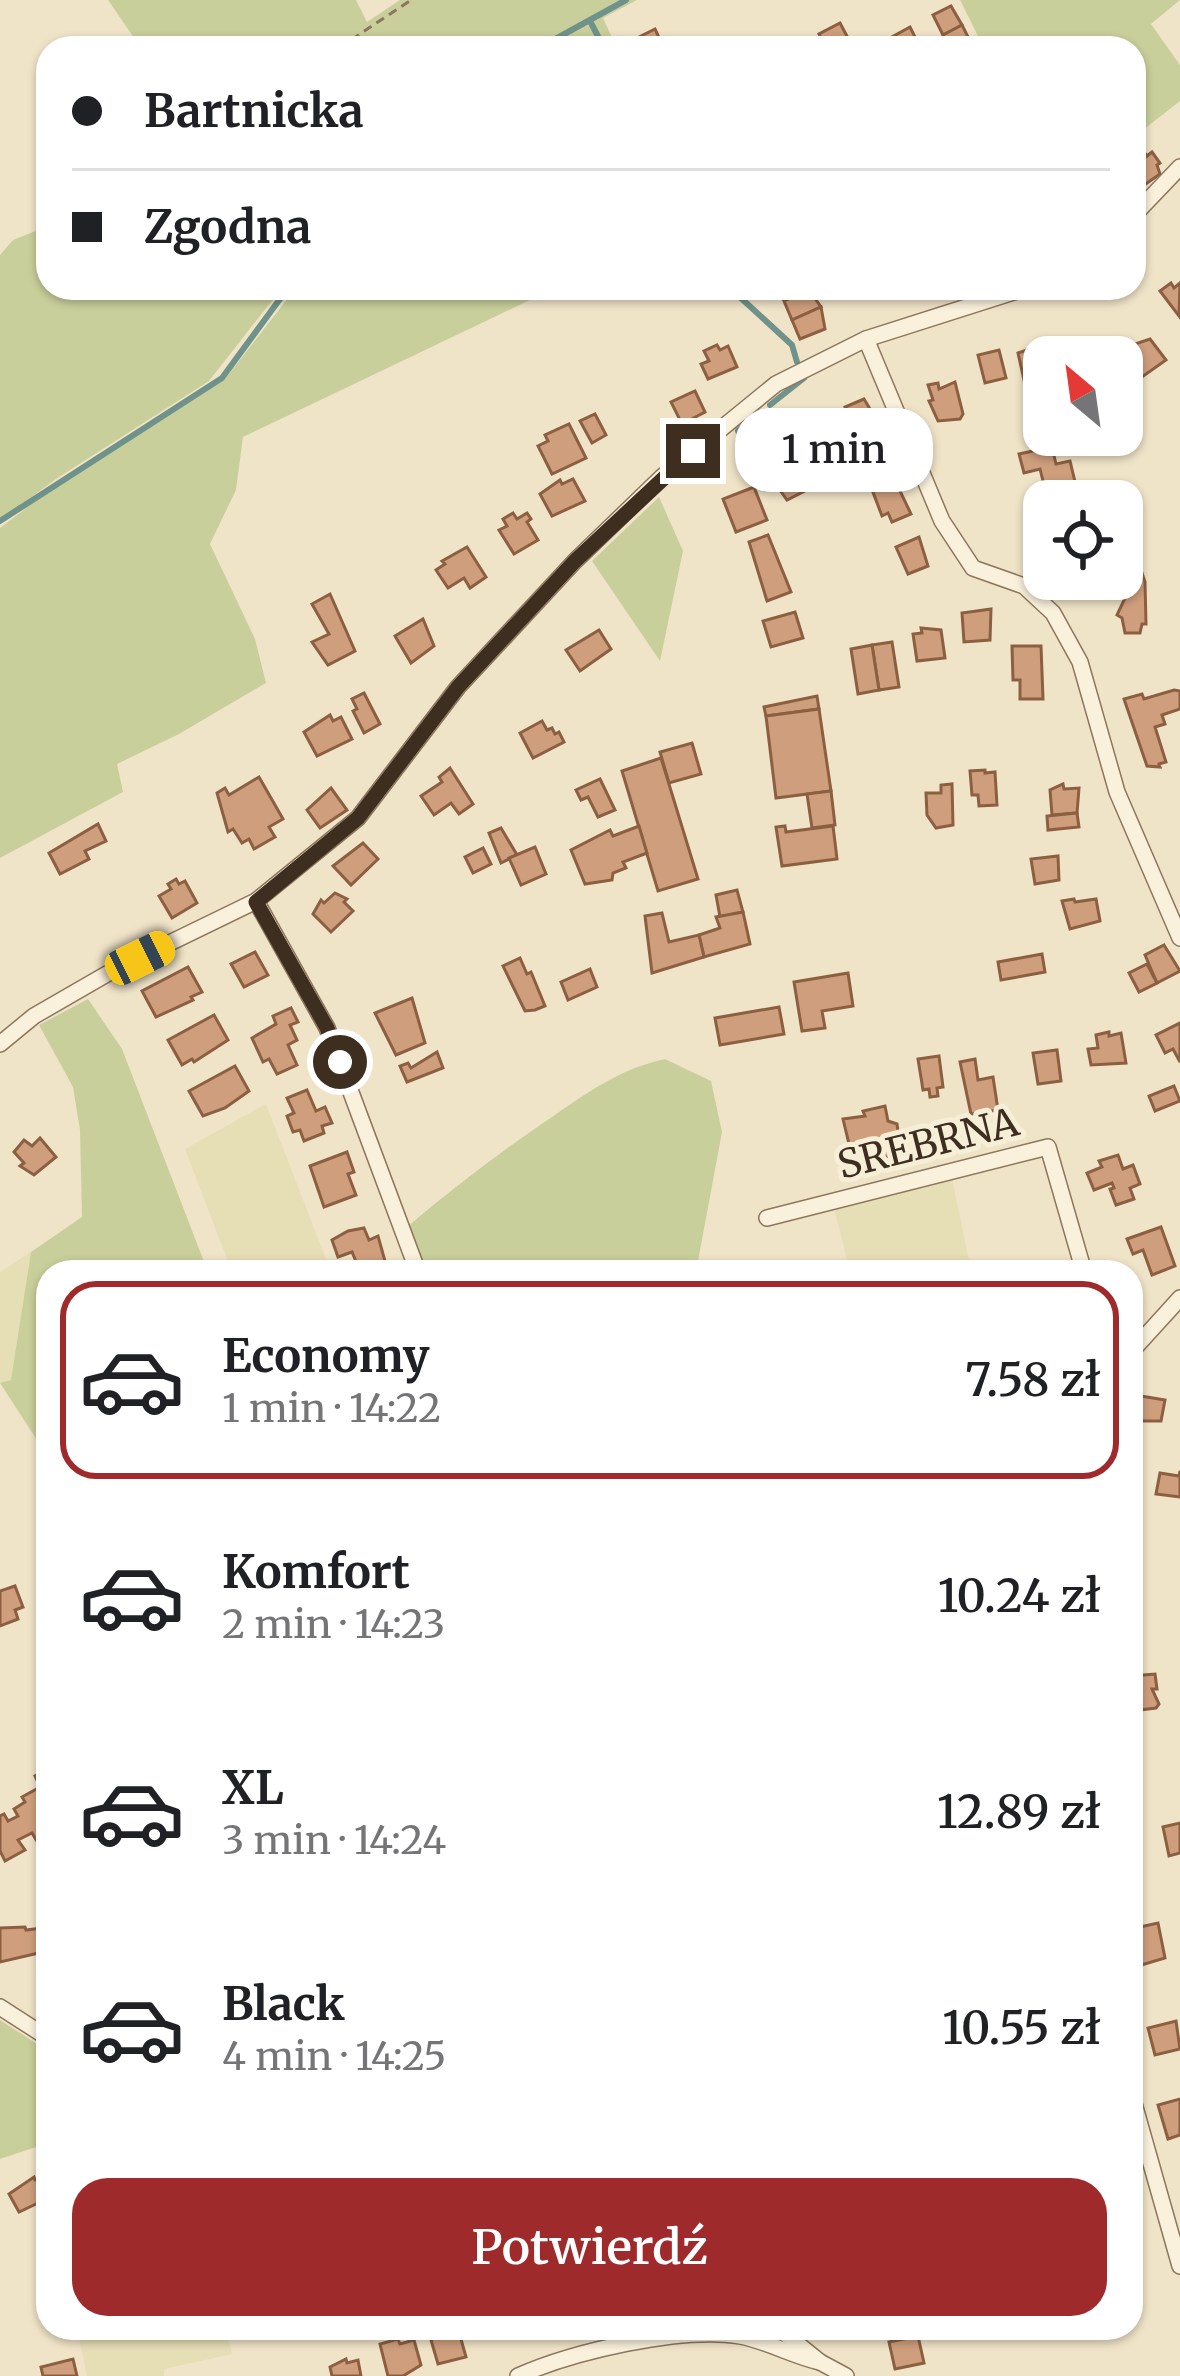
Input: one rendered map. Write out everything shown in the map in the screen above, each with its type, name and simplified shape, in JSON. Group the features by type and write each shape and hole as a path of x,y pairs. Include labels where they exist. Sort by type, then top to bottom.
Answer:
{"street":[{"path":"1146,202 1180,167"},
{"path":"0,1044 34,1016 101,977 256,902 358,818 458,687 575,561 662,477 776,384 866,339 988,300"},
{"path":"866,339 942,521 973,568 1024,586 1053,613 1080,662 1117,792 1180,938"},
{"path":"256,902 327,1028 414,1260"},
{"name":"SREBRNA","path":"767,1217 1048,1147 1081,1260"},
{"path":"1143,1339 1180,1298"},
{"path":"0,2008 36,2030"},
{"path":"1143,2135 1180,2266"},
{"path":"518,2376 558,2358 656,2340"},
{"path":"752,2340 820,2362 846,2376"},
{"path":"793,2340 820,2362"}],"path":[{"path":"357,36 412,0"}],"shaded area":[{"path":"266,1104 326,1260 227,1260 185,1149"},
{"path":"952,1179 969,1260 847,1260 834,1208"},
{"path":"31,1252 11,1381 0,1383 0,1272"},
{"path":"80,2340 228,2340 232,2354 164,2369 164,2376 87,2376"}],"green space":[{"path":"108,0 356,0 367,22 400,0 637,0 603,18 611,36 133,36"},
{"path":"960,0 1180,0 1151,24 1180,65 1180,101 1146,128 1146,36 978,36"},
{"path":"36,231 36,300 273,300 209,381 0,520 0,255 13,240"},
{"path":"287,300 530,300 243,437 236,490 210,544 255,639 266,683 117,764 123,792 0,858 0,528 50,490 225,379"},
{"path":"659,497 683,551 660,661 592,561"},
{"path":"88,999 122,1049 203,1260 36,1260 36,1438 0,1383 11,1380 31,1252 82,1217 80,1130 73,1087 39,1025"},
{"path":"665,1059 711,1081 722,1132 698,1260 420,1260 407,1227 577,1100"},
{"path":"0,2020 36,2043 36,2147 0,2159"}],"building":[{"path":"951,6 962,25 943,35 933,15"},
{"path":"840,23 847,36 820,36"},
{"path":"962,25 968,36 944,36"},
{"path":"910,27 914,36 894,36"},
{"path":"1152,152 1160,163 1160,174 1146,184 1146,155"},
{"path":"1171,283 1174,288 1180,283 1179,316 1160,291"},
{"path":"816,300 821,307 792,320 784,301"},
{"path":"821,307 825,329 800,339 792,320"},
{"path":"1150,339 1166,360 1143,376 1143,341"},
{"path":"717,345 720,350 728,346 737,367 708,379 701,364 709,361 704,351"},
{"path":"999,350 1006,378 985,383 978,355"},
{"path":"955,382 963,414 960,419 938,421 928,385 938,383 939,389"},
{"path":"695,391 705,412 682,424 671,402"},
{"path":"864,399 879,424 856,434 845,407"},
{"path":"847,413 860,438 839,447 828,421"},
{"path":"595,414 606,435 592,443 580,421"},
{"path":"569,424 586,458 552,474 538,446 548,441 545,435"},
{"path":"1019,454 1054,456 1056,464 1070,461 1075,480 1043,480 1040,469 1024,473"},
{"path":"821,457 830,478 787,500 775,483 779,481 775,473"},
{"path":"890,470 911,514 892,522 888,513 882,516 868,479"},
{"path":"573,479 585,501 552,516 540,494 560,480 562,484"},
{"path":"754,487 767,520 736,532 723,499"},
{"path":"513,513 517,519 527,513 538,540 514,554 499,530 507,526 503,519"},
{"path":"768,535 791,592 767,601 749,542"},
{"path":"919,537 928,566 908,574 896,547"},
{"path":"467,547 486,577 470,588 464,578 448,588 436,570 445,564 442,561"},
{"path":"1143,576 1146,624 1140,633 1125,633 1117,615 1124,600 1143,600"},
{"path":"330,594 355,651 328,665 312,642 329,634 312,604"},
{"path":"991,609 990,640 964,642 962,613"},
{"path":"795,612 803,638 771,647 763,621"},
{"path":"423,619 434,646 411,663 395,636"},
{"path":"921,628 941,630 945,658 917,661 913,634 922,633"},
{"path":"599,630 611,649 580,671 566,650"},
{"path":"892,642 899,687 879,690 872,645"},
{"path":"872,645 879,690 858,694 851,649"},
{"path":"1012,646 1041,646 1043,699 1020,699 1020,680 1013,680"},
{"path":"1180,691 1180,709 1162,715 1165,724 1155,727 1166,762 1160,767 1147,766 1124,699"},
{"path":"364,693 380,724 364,733 352,699"},
{"path":"817,696 819,709 766,716 764,707"},
{"path":"819,709 831,791 776,798 766,716"},
{"path":"330,715 333,721 341,717 352,739 317,756 304,732"},
{"path":"542,721 547,730 559,732 564,742 533,758 520,733"},
{"path":"692,743 701,774 669,783 660,752"},
{"path":"661,758 698,879 658,891 622,771"},
{"path":"450,768 473,804 459,814 451,803 434,815 421,796 442,782 439,777"},
{"path":"970,771 995,772 997,805 979,806 978,795 972,795"},
{"path":"259,777 283,819 269,827 275,837 254,849 249,839 242,843 233,829 228,832 217,793 225,788 229,795"},
{"path":"600,779 615,810 598,817 588,797 581,800 576,790"},
{"path":"952,784 953,825 936,828 927,815 926,793 941,793 941,785"},
{"path":"1063,784 1064,789 1079,788 1077,813 1052,815 1050,790"},
{"path":"331,788 347,810 320,828 307,810"},
{"path":"831,791 835,825 812,828 807,794"},
{"path":"1077,813 1079,827 1048,830 1047,816"},
{"path":"98,824 106,841 85,851 89,859 60,874 49,853"},
{"path":"639,826 647,853 623,862 626,868 613,873 612,880 585,884 571,850 610,830 613,836"},
{"path":"785,826 786,832 833,826 837,859 782,866 776,827"},
{"path":"501,828 517,855 501,863 489,833"},
{"path":"363,843 378,859 351,885 333,866"},
{"path":"535,847 546,874 521,885 509,858"},
{"path":"483,848 491,864 473,873 465,857"},
{"path":"1058,856 1059,880 1035,884 1031,859"},
{"path":"176,879 179,884 185,881 197,903 172,918 159,896"},
{"path":"737,890 743,912 720,917 716,895"},
{"path":"335,893 347,899 344,902 353,911 331,932 313,914 321,900 324,903"},
{"path":"1096,899 1100,921 1070,929 1062,901"},
{"path":"743,912 750,944 704,957 699,935 720,928 716,917"},
{"path":"662,913 669,942 699,935 704,957 652,973 645,916"},
{"path":"1164,945 1180,971 1157,983 1145,955"},
{"path":"255,952 268,975 244,987 231,964"},
{"path":"1042,954 1045,972 1001,980 998,962"},
{"path":"520,958 545,1006 535,1010 525,1011 503,966"},
{"path":"1147,964 1157,983 1139,992 1129,973"},
{"path":"188,967 202,992 156,1017 142,991"},
{"path":"590,969 597,987 568,1000 561,982"},
{"path":"848,973 853,1006 822,1011 825,1028 802,1031 794,982"},
{"path":"412,998 425,1043 396,1055 375,1013"},
{"path":"779,1007 784,1034 720,1045 715,1018"},
{"path":"291,1008 298,1022 290,1025 297,1040 288,1045 297,1065 277,1074 269,1059 263,1062 252,1038 276,1024 273,1016"},
{"path":"214,1015 228,1040 182,1065 168,1040"},
{"path":"1180,1023 1180,1062 1173,1049 1165,1053 1156,1035"},
{"path":"1109,1032 1109,1036 1121,1033 1126,1063 1091,1065 1088,1049 1098,1048 1096,1035"},
{"path":"1057,1050 1061,1081 1038,1084 1033,1053"},
{"path":"437,1052 443,1068 407,1082 400,1066 408,1063 411,1068"},
{"path":"939,1056 943,1087 937,1088 938,1096 930,1097 929,1089 923,1090 918,1059"},
{"path":"975,1059 978,1080 993,1077 998,1110 971,1114 960,1062"},
{"path":"235,1066 249,1091 203,1116 189,1091"},
{"path":"1174,1086 1180,1101 1155,1111 1149,1096"},
{"path":"307,1090 316,1111 325,1107 332,1123 322,1126 324,1133 304,1141 300,1130 293,1132 287,1116 294,1113 287,1098"},
{"path":"885,1106 888,1121 897,1124 892,1137 896,1155 847,1167 842,1146 849,1144 843,1119 865,1116 863,1111"},
{"path":"40,1138 56,1157 34,1175 20,1166 24,1163 14,1152 24,1140 32,1146"},
{"path":"347,1152 356,1195 324,1207 310,1166"},
{"path":"1118,1155 1123,1169 1133,1165 1140,1184 1130,1188 1134,1199 1116,1205 1112,1183 1094,1190 1087,1173 1102,1167 1099,1161"},
{"path":"1161,1227 1175,1266 1152,1275 1143,1250 1133,1254 1127,1239"},
{"path":"364,1228 369,1240 378,1236 385,1260 355,1260 352,1252 338,1257 332,1240"},
{"path":"1143,1396 1165,1400 1161,1421 1143,1421"},
{"path":"1180,1471 1180,1497 1156,1494 1160,1473 1179,1476"},
{"path":"15,1586 23,1607 15,1610 18,1619 0,1626 0,1591"},
{"path":"1155,1674 1156,1708 1143,1710 1143,1675"},
{"path":"36,1789 36,1840 32,1833 18,1840 25,1850 5,1861 0,1851 0,1816 4,1814 8,1821 18,1816 14,1809 25,1802 22,1797"},
{"path":"1180,1823 1180,1853 1169,1856 1163,1827"},
{"path":"1158,1923 1165,1958 1143,1965 1143,1926"},
{"path":"0,1928 36,1929 36,1954 0,1962"},
{"path":"1176,2021 1180,2049 1155,2055 1148,2028"},
{"path":"1180,2099 1180,2135 1168,2139 1158,2105"},
{"path":"36,2180 36,2204 19,2212 9,2194"},
{"path":"414,2340 421,2365 403,2376 388,2376 380,2344"},
{"path":"431,2340 461,2340 466,2357 438,2364"},
{"path":"919,2340 924,2363 895,2369 889,2342"},
{"path":"73,2359 77,2376 43,2376 41,2367"},
{"path":"346,2359 347,2363 358,2360 361,2376 332,2376 330,2367"}],"waterway":[{"path":"561,36 626,0"},
{"path":"590,21 598,36"},
{"path":"0,521 222,378 279,300"},
{"path":"743,300 792,345 797,362"},
{"path":"770,405 804,378"},
{"path":"738,431 757,414"}],"route":[{"path":"340,1062 327,1028 256,902 358,818 458,687 575,561 693,451"}]}
